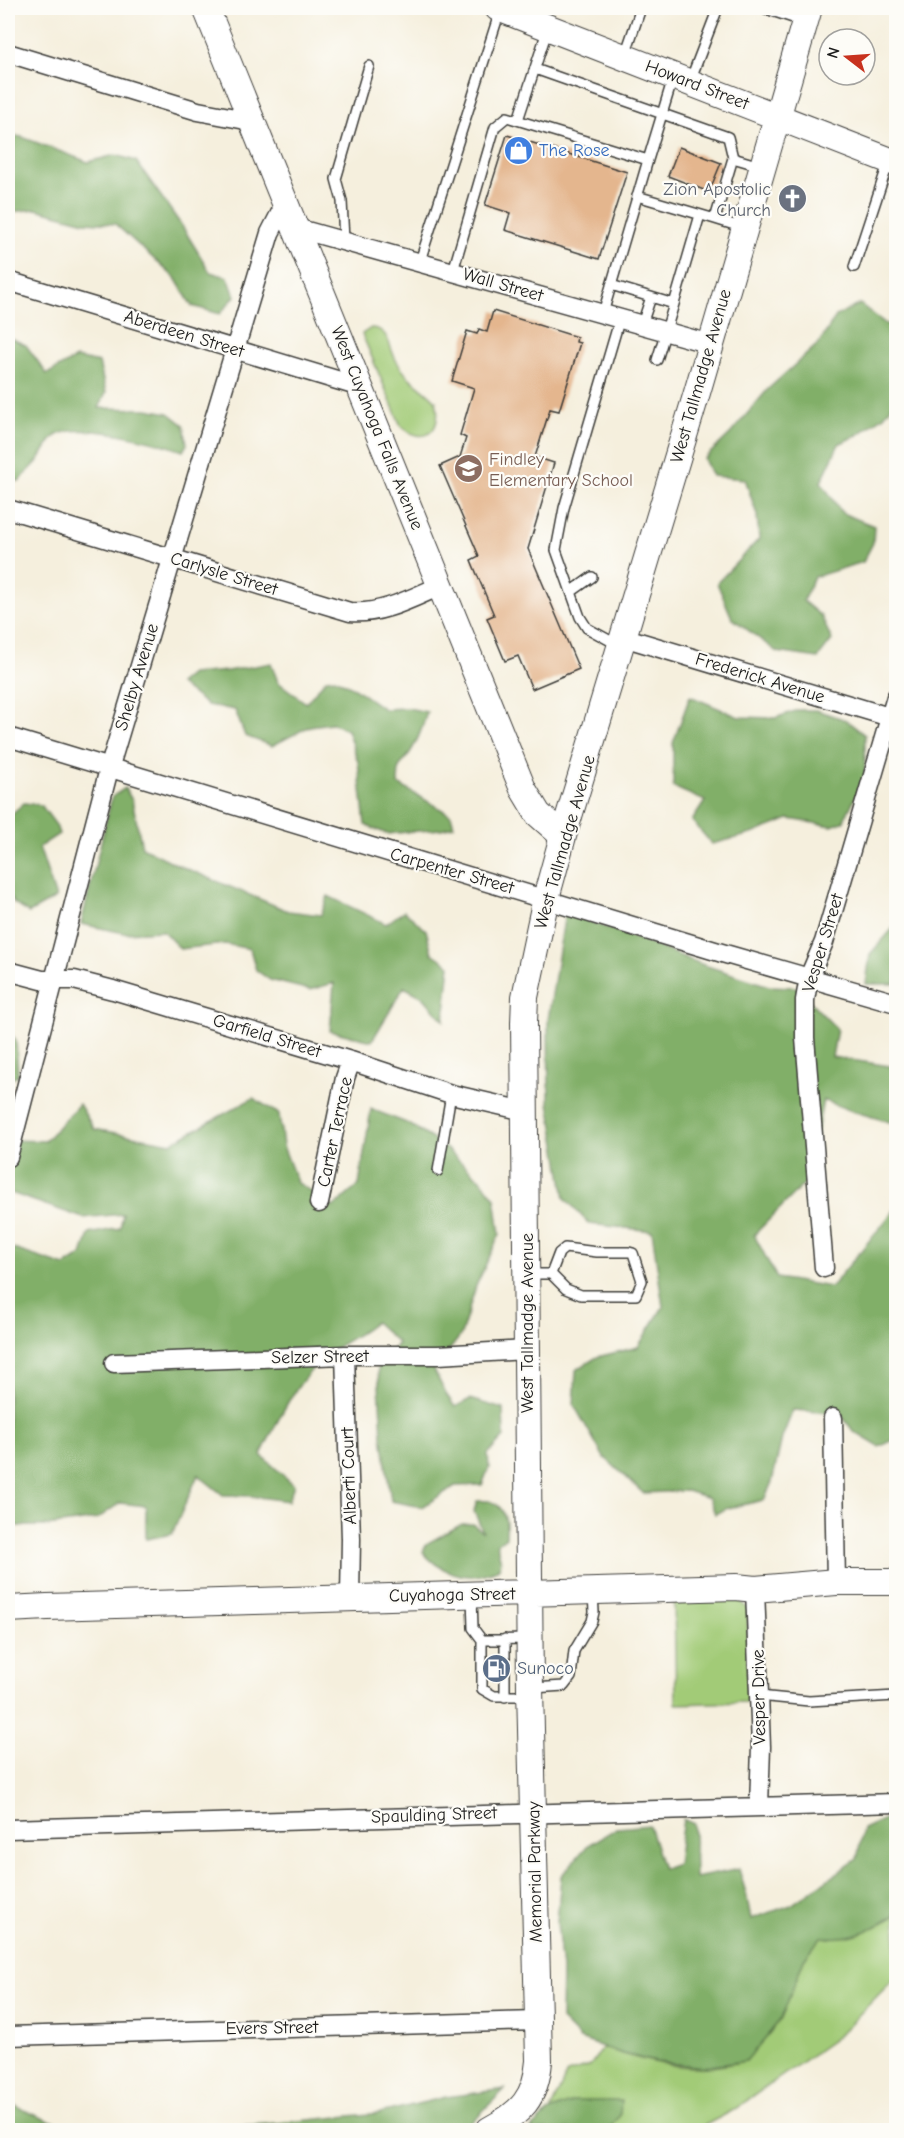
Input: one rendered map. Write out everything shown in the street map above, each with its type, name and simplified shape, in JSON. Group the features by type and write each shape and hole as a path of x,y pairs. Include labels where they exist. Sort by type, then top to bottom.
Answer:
{"main road":[{"name":"West Cuyahoga Falls Avenue","path":"206,8 523,789 538,814 563,836"},
{"name":"Howard Street","path":"499,8 893,161"},
{"name":"West Tallmadge Avenue","path":"529,1593 526,1350 539,1274 525,1112 525,997 546,898 563,836 807,15"},
{"name":"Cuyahoga Street","path":"8,1609 593,1590 755,1588 836,1582 897,1582"},
{"name":"Memorial Parkway","path":"489,2130 514,2115 533,2093 539,2061 530,1692 517,1639 529,1593"}],"street":[{"path":"8,53 198,111 251,121"},
{"name":"Shelby Avenue","path":"8,1156 109,769 270,233 285,204"},
{"name":"Wall Street","path":"296,228 710,344"},
{"name":"Aberdeen Street","path":"8,281 360,387"},
{"name":"Carlysle Street","path":"8,509 350,612 377,611 440,586"},
{"name":"Frederick Avenue","path":"622,641 894,718"},
{"name":"Vesper Street","path":"824,1268 805,1038 805,1000 809,977 824,942 894,718 897,697"},
{"name":"Carpenter Street","path":"8,737 897,1003"},
{"name":"Garfield Street","path":"8,971 54,981 74,980 113,990 351,1061 451,1094 525,1112"},
{"name":"Carter Terrace","path":"319,1203 345,1078 351,1061"},
{"name":"Selzer Street","path":"114,1363 345,1355 438,1356 526,1350"},
{"name":"Alberti Court","path":"345,1355 351,1539 350,1597"},
{"path":"833,1418 836,1582"},
{"name":"Vesper Drive","path":"755,1588 761,1747 759,1806"},
{"name":"Spaulding Street","path":"8,1829 897,1803"},
{"name":"Evers Street","path":"8,2036 537,2022"}],"lane":[{"path":"420,261 499,8"},
{"path":"624,57 641,8"},
{"path":"622,641 587,628 580,617 556,550 564,508 612,316 611,285 662,113 682,80 718,8"},
{"path":"763,8 807,15"},
{"path":"518,120 548,27"},
{"path":"344,240 342,201 336,179 369,66"},
{"path":"535,69 728,137 733,158 716,219"},
{"path":"453,271 495,127 507,117 648,160"},
{"path":"733,158 762,166"},
{"path":"854,267 893,161"},
{"path":"638,196 744,228"},
{"path":"657,360 700,215"},
{"path":"611,285 674,304"},
{"path":"642,324 651,297"},
{"path":"571,592 592,577"},
{"path":"438,1171 451,1094"},
{"path":"564,1248 597,1252 629,1252 633,1253 639,1266 642,1281 636,1295 581,1295 539,1274 564,1248"},
{"path":"472,1594 473,1628 482,1640 482,1689 494,1696 505,1697 564,1686 569,1682 574,1651 592,1621 593,1590"},
{"path":"482,1640 517,1639 505,1697"},
{"path":"759,1696 809,1701 897,1696"}],"green space":[{"path":"8,135 22,137 88,162 115,155 136,161 182,226 210,272 228,277 235,296 220,314 192,306 175,278 115,224 85,222 36,209 12,212 8,223"},
{"path":"860,304 886,324 896,326 896,400 884,416 859,434 839,444 821,482 842,513 874,526 873,543 863,562 814,577 803,601 821,616 832,640 818,658 777,652 732,618 717,583 759,539 757,515 745,479 712,476 704,459 731,433 768,389 820,342 836,316"},
{"path":"371,328 382,331 401,367 436,401 438,411 435,427 425,435 410,432 401,426 362,334"},
{"path":"8,337 26,345 47,374 76,358 99,363 106,393 99,408 147,409 169,413 184,425 187,444 183,451 119,434 69,432 54,437 38,461 19,481 8,482"},
{"path":"271,663 278,682 306,703 326,679 335,678 384,709 408,708 427,712 409,755 399,767 398,784 451,815 454,826 387,834 365,825 358,762 347,730 332,723 310,726 272,746 245,736 235,710 207,705 179,684 191,674 227,671"},
{"path":"690,696 739,717 775,718 798,710 816,710 846,720 865,735 865,778 843,822 832,826 789,819 752,834 712,844 692,821 705,801 673,787 673,743"},
{"path":"125,788 132,800 142,847 178,865 288,911 321,915 328,896 386,924 404,911 426,930 432,953 450,965 444,1021 423,997 404,987 372,1041 330,1031 334,983 310,990 270,980 256,970 250,949 225,944 180,949 163,931 124,933 81,924 112,797"},
{"path":"24,803 41,805 56,825 59,834 39,847 56,898 29,913 14,903 8,893 8,817"},
{"path":"565,913 701,964 769,986 796,987 837,1029 832,1057 896,1067 896,1124 823,1100 808,1180 754,1235 777,1278 831,1287 896,1208 896,1439 879,1447 854,1432 841,1415 793,1410 782,1438 772,1482 764,1500 728,1508 715,1514 709,1498 687,1491 643,1493 603,1456 574,1405 576,1370 597,1357 638,1347 663,1307 652,1231 589,1224 565,1198 549,1103 548,1020"},
{"path":"896,925 896,984 866,984 870,954"},
{"path":"8,1029 16,1041 18,1075 8,1081"},
{"path":"253,1098 279,1114 283,1146 297,1182 333,1207 359,1185 371,1109 409,1124 442,1145 481,1180 495,1198 500,1234 476,1286 461,1335 434,1370 455,1407 470,1399 503,1409 504,1437 488,1454 489,1468 482,1485 455,1486 422,1507 391,1501 382,1436 378,1368 398,1343 375,1322 336,1348 311,1370 283,1410 268,1440 261,1455 294,1485 288,1501 223,1495 198,1475 172,1534 146,1539 146,1506 120,1503 97,1519 47,1526 8,1526 8,1247 65,1266 82,1255 89,1234 120,1228 123,1214 83,1218 8,1192 8,1140 45,1141 79,1104 94,1129 171,1143"},
{"path":"477,1501 489,1501 497,1505 505,1517 506,1537 498,1543 500,1566 494,1571 479,1575 452,1573 436,1564 423,1552 426,1544 462,1524 473,1524 483,1532 474,1511"},
{"path":"735,1597 748,1609 747,1702 676,1704 674,1600"},
{"path":"896,1815 896,1908 894,1916 877,1926 850,1936 821,1937 804,1959 781,2019 746,2061 704,2067 656,2062 623,2054 580,2039 561,2020 562,1969 557,1923 561,1876 587,1846 617,1828 649,1825 663,1869 677,1864 683,1819 694,1824 695,1878 739,1869 751,1919 791,1905 857,1859 863,1829"},
{"path":"896,1908 896,1977 836,2038 732,2111 696,2130 610,2130 550,2111 567,2073 590,2066 603,2047 640,2059 678,2066 709,2067 746,2061 797,1976 804,1959 821,1937 830,1938 894,1916"},
{"path":"505,2089 470,2124 458,2130 175,2130 380,2113 446,2097"},
{"path":"574,2101 621,2101 620,2115 610,2130 530,2130 550,2111"},
{"path":"8,2103 47,2120 88,2130 8,2130"}],"building":[{"path":"507,135 627,172 599,259 505,230 510,213 485,205"},
{"path":"679,147 721,163 709,192 668,176"},
{"path":"493,311 577,337 576,342 580,343 559,411 550,409 535,457 554,463 528,549 579,669 532,689 518,656 505,661 487,618 494,615 471,560 479,556 440,466 460,457 466,438 460,435 474,388 452,381 467,331 477,334 479,329 487,332"}],"place":[{"name":"The Rose","path":"518,150"},
{"name":"Zion Apostolic Church","path":"792,199"},
{"name":"Findley Elementary School","path":"468,469"},
{"name":"Sunoco","path":"496,1668"}]}
